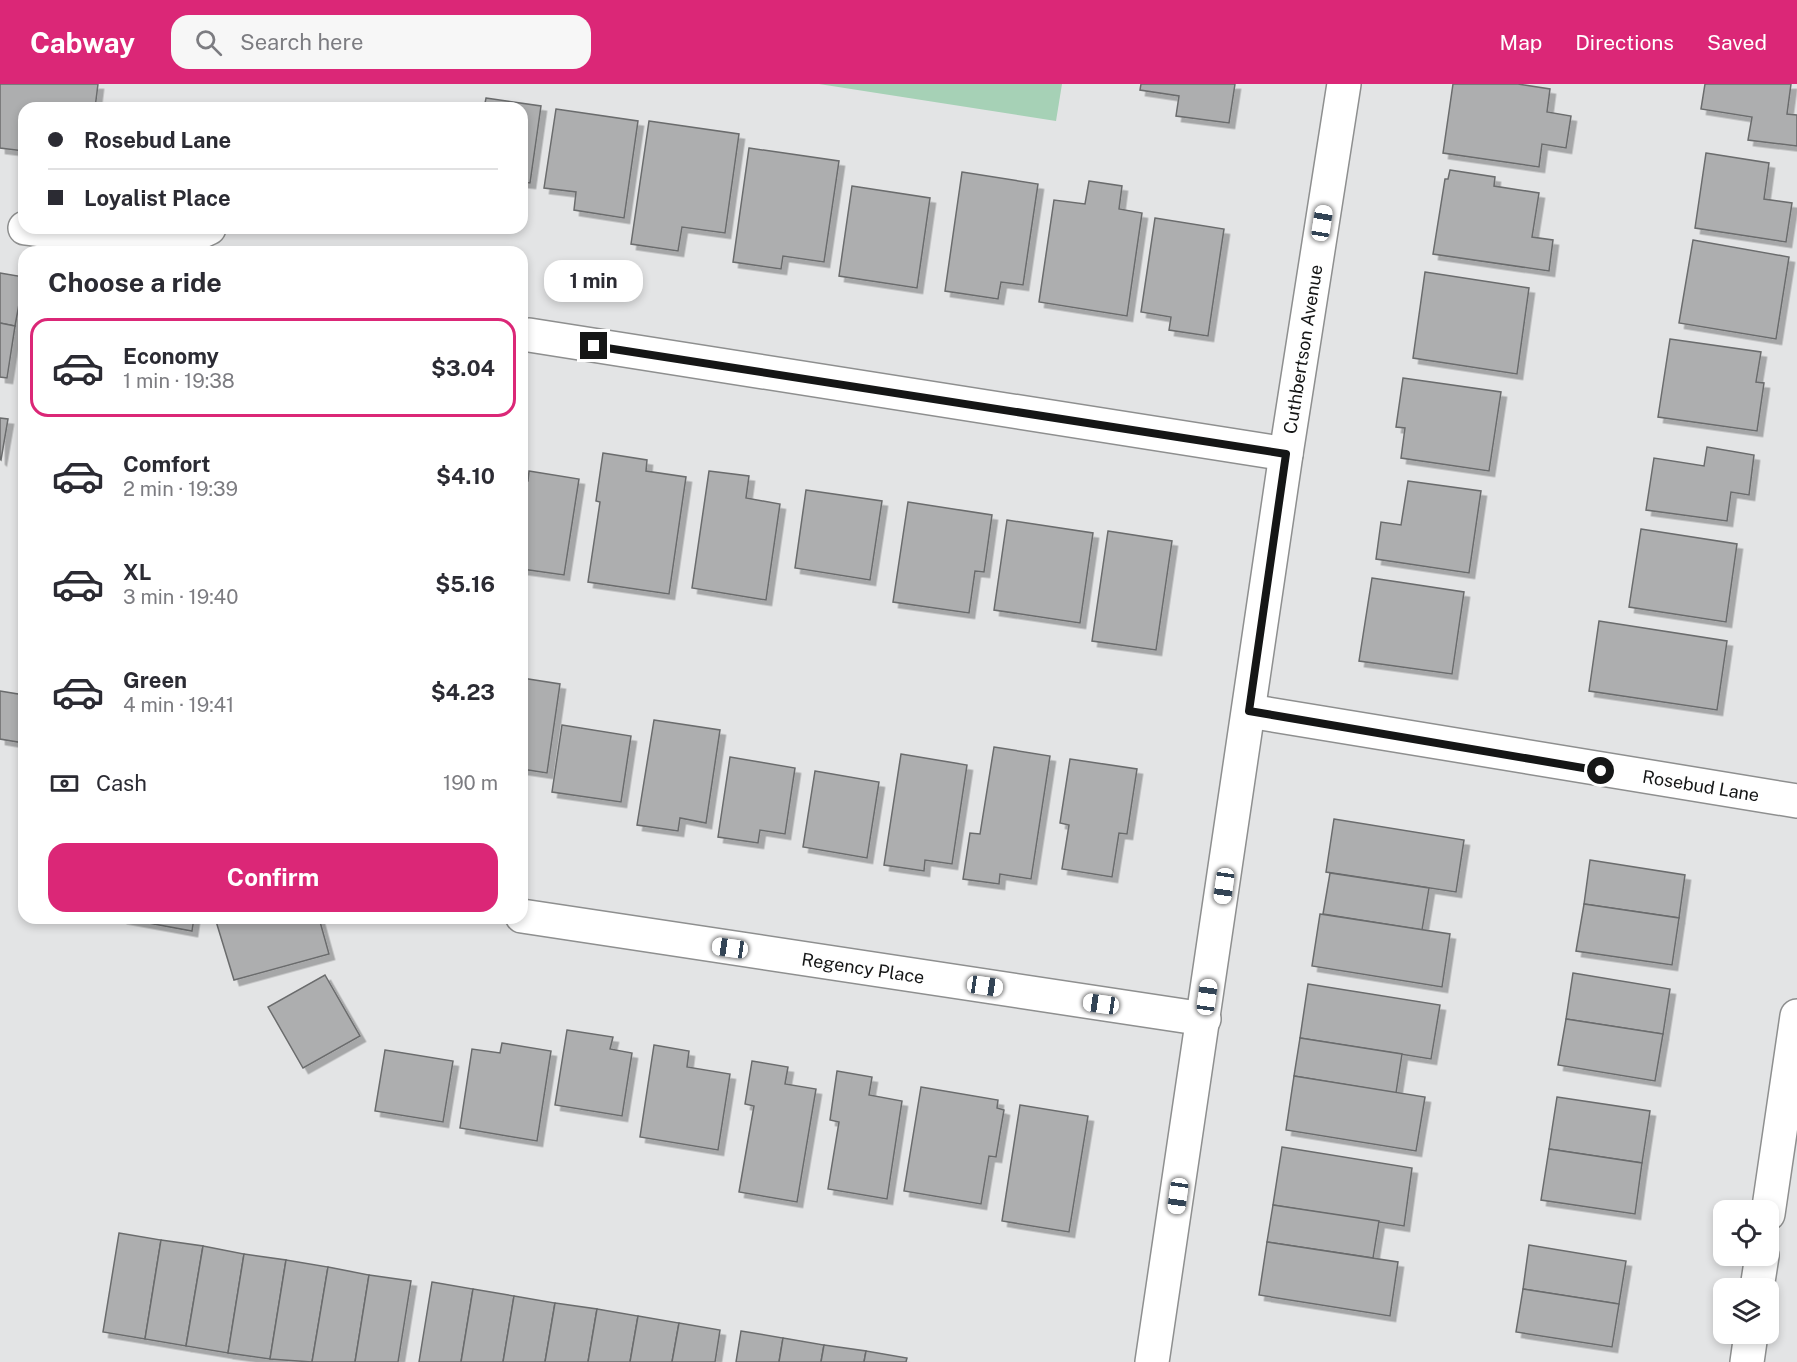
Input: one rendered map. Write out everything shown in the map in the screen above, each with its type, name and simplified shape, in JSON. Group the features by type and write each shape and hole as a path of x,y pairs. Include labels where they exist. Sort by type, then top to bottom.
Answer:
{"street":[{"name":"Cuthbertson Avenue","path":"1152,1362 1286,454 1344,84"},
{"path":"0,225 18,227"},
{"path":"73,234 170,246 195,234"},
{"path":"530,335 1286,454"},
{"name":"Rosebud Lane","path":"1249,711 1797,801"},
{"name":"Regency Place","path":"528,917 1204,1019"},
{"path":"1771,1200 1790,1116 1797,1016"},
{"path":"1746,1362 1749,1344"}],"green space":[{"path":"819,84 1062,84 1056,121"}],"building":[{"path":"0,84 98,84 96,102 18,102 18,150 0,148"},
{"path":"1141,84 1235,84 1229,123 1176,116 1179,96 1140,90"},
{"path":"1453,84 1518,84 1550,89 1547,112 1571,116 1566,148 1542,144 1539,167 1443,153"},
{"path":"1705,84 1791,84 1787,114 1797,115 1797,146 1748,140 1752,117 1701,109"},
{"path":"486,98 514,102 485,102"},
{"path":"528,104 541,106 530,183 528,183"},
{"path":"556,109 638,121 624,218 574,210 576,192 544,188"},
{"path":"649,121 739,134 725,233 682,227 678,251 631,244"},
{"path":"749,148 839,161 824,262 783,256 781,269 733,262"},
{"path":"1706,153 1769,163 1764,199 1792,203 1786,242 1695,228"},
{"path":"1450,170 1495,177 1494,186 1539,193 1532,237 1553,240 1549,271 1433,254 1445,179 1448,179"},
{"path":"962,172 1038,184 1023,285 1001,282 998,299 945,291"},
{"path":"1089,181 1122,186 1119,209 1142,213 1127,316 1039,302 1054,200 1085,204"},
{"path":"852,186 930,198 917,288 839,276"},
{"path":"1155,218 1224,229 1208,336 1169,330 1171,317 1141,312"},
{"path":"1693,240 1789,257 1776,339 1679,323"},
{"path":"1425,272 1529,288 1517,374 1413,358"},
{"path":"0,273 18,276 18,310 15,326 0,323"},
{"path":"0,323 15,326 7,378 0,377"},
{"path":"1670,339 1761,352 1756,382 1764,383 1757,431 1658,417"},
{"path":"1403,378 1501,392 1489,471 1401,458 1405,428 1396,427"},
{"path":"0,418 8,419 1,460 0,459"},
{"path":"1707,447 1754,455 1749,495 1731,492 1727,521 1646,510 1654,458 1704,466"},
{"path":"603,453 647,460 646,471 686,477 669,594 588,582 600,502 596,501"},
{"path":"529,471 579,479 564,575 528,570"},
{"path":"709,471 749,476 746,498 780,504 766,600 692,588"},
{"path":"1408,481 1481,491 1469,573 1376,559 1381,522 1401,525"},
{"path":"806,490 882,501 870,580 795,568"},
{"path":"908,502 992,515 984,572 975,571 969,613 893,602"},
{"path":"1007,520 1093,533 1080,623 994,610"},
{"path":"1641,529 1737,544 1726,622 1629,607"},
{"path":"1108,531 1172,541 1156,650 1092,641"},
{"path":"1372,578 1464,592 1452,674 1359,661"},
{"path":"1599,621 1727,641 1717,710 1589,691"},
{"path":"528,679 560,684 547,773 528,770"},
{"path":"0,691 18,694 18,742 0,739"},
{"path":"654,720 720,730 706,823 680,818 678,831 637,825"},
{"path":"562,725 631,736 621,802 552,792"},
{"path":"994,747 1050,756 1031,879 1000,874 999,884 963,879 970,833 980,834"},
{"path":"901,754 967,765 952,864 925,860 924,871 884,865"},
{"path":"730,757 795,768 785,834 760,830 758,843 718,837"},
{"path":"1070,759 1137,769 1127,834 1119,833 1112,877 1062,869 1069,825 1060,823"},
{"path":"815,771 879,782 867,858 803,847"},
{"path":"1334,819 1464,840 1456,892 1326,872"},
{"path":"1590,860 1685,875 1679,918 1584,904"},
{"path":"1330,873 1429,888 1422,930 1323,914"},
{"path":"1584,904 1679,918 1672,965 1576,951"},
{"path":"1320,914 1450,934 1442,987 1312,966"},
{"path":"154,924 193,924 192,931"},
{"path":"217,924 321,924 329,954 234,980"},
{"path":"1573,973 1670,989 1663,1034 1566,1019"},
{"path":"325,975 360,1036 303,1068 268,1007"},
{"path":"1308,984 1440,1005 1431,1059 1300,1038"},
{"path":"1566,1019 1663,1034 1655,1081 1558,1065"},
{"path":"567,1030 613,1037 610,1049 632,1053 622,1116 555,1105"},
{"path":"1300,1038 1402,1054 1396,1093 1294,1076"},
{"path":"502,1043 551,1051 537,1141 460,1128 472,1049 500,1053"},
{"path":"654,1045 689,1051 687,1067 730,1074 718,1150 640,1137"},
{"path":"385,1050 453,1061 443,1122 375,1111"},
{"path":"752,1061 788,1067 785,1084 816,1089 797,1202 739,1192 754,1106 745,1104"},
{"path":"837,1071 872,1077 869,1095 902,1101 887,1199 828,1189 839,1122 830,1120"},
{"path":"1294,1076 1425,1097 1416,1151 1286,1130"},
{"path":"921,1087 998,1100 997,1108 1004,1110 996,1157 989,1156 981,1204 904,1191"},
{"path":"1557,1097 1650,1111 1642,1163 1549,1149"},
{"path":"1020,1105 1088,1116 1069,1232 1002,1221"},
{"path":"1282,1147 1412,1168 1404,1226 1273,1205"},
{"path":"1549,1149 1642,1163 1635,1214 1541,1200"},
{"path":"1273,1205 1379,1221 1373,1258 1267,1242"},
{"path":"119,1233 161,1240 145,1339 103,1332"},
{"path":"161,1240 203,1246 186,1346 145,1339"},
{"path":"1267,1242 1398,1262 1390,1316 1259,1295"},
{"path":"1529,1245 1626,1261 1619,1304 1523,1289"},
{"path":"203,1246 244,1254 228,1353 186,1346"},
{"path":"244,1254 286,1260 270,1359 228,1353"},
{"path":"286,1260 328,1267 312,1362 270,1359"},
{"path":"328,1267 369,1275 355,1362 312,1362"},
{"path":"369,1275 411,1281 398,1362 355,1362"},
{"path":"432,1282 473,1289 461,1362 419,1362"},
{"path":"473,1289 514,1296 503,1362 461,1362"},
{"path":"1523,1289 1619,1304 1612,1347 1516,1332"},
{"path":"514,1296 555,1303 545,1362 503,1362"},
{"path":"555,1303 597,1309 588,1362 545,1362"},
{"path":"597,1309 638,1316 630,1362 588,1362"},
{"path":"638,1316 679,1323 672,1362 630,1362"},
{"path":"679,1323 720,1330 715,1362 672,1362"},
{"path":"741,1331 783,1338 779,1362 736,1362"},
{"path":"783,1338 824,1345 821,1362 779,1362"},
{"path":"824,1345 866,1351 864,1362 821,1362"},
{"path":"866,1351 907,1358 906,1362 864,1362"}],"route":[{"path":"594,346 1286,454 1249,711 1601,771"}]}
